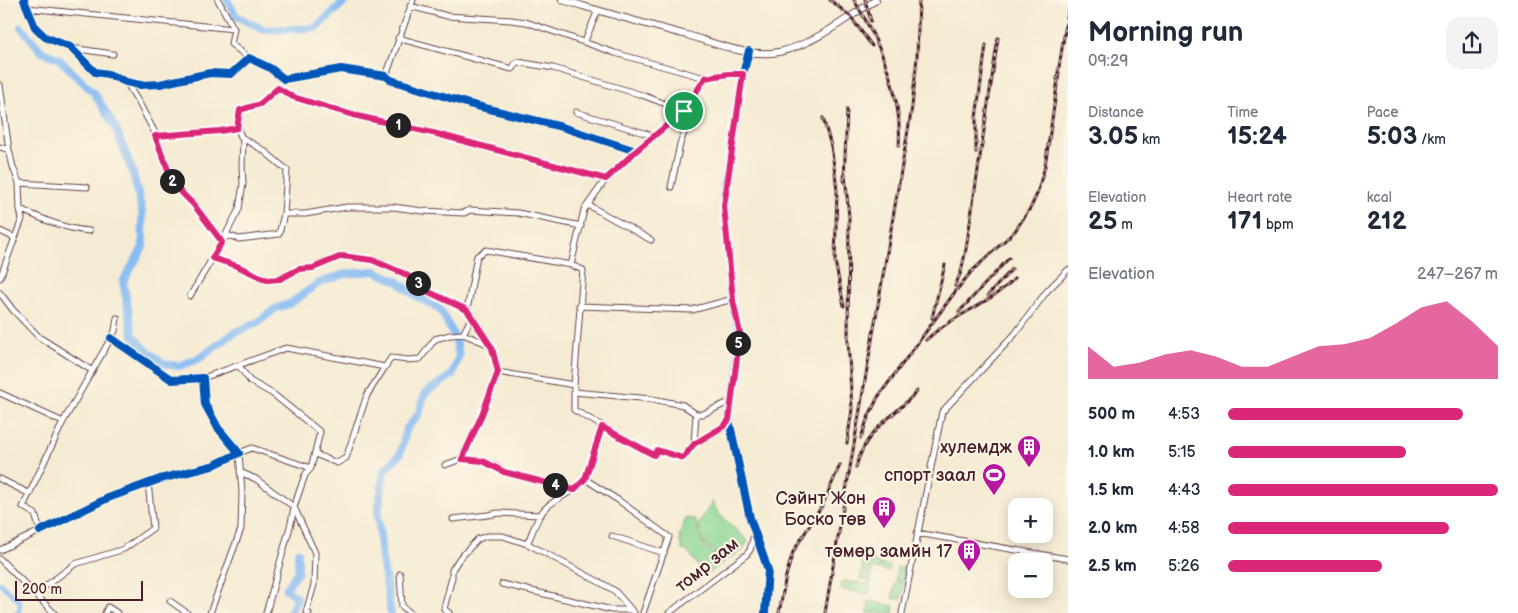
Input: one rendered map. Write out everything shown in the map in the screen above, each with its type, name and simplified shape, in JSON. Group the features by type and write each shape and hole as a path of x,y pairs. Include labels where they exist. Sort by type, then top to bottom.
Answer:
{"street":[{"path":"24,0 35,27 46,37 71,48 113,54"},
{"path":"218,0 234,28 231,44 249,58 270,68 284,79 341,69 386,76 391,80 468,104 562,127 636,151"},
{"path":"386,76 413,0"},
{"path":"562,0 749,52 778,52 796,47 816,37 876,0"},
{"path":"410,6 447,16 526,22 615,52 705,78 728,74 743,74"},
{"path":"27,8 234,28"},
{"path":"585,41 598,10"},
{"path":"398,38 512,69 518,62 553,68 642,95 684,111"},
{"path":"71,48 95,72 108,74 126,82 140,85 160,84 210,73 230,74 249,58"},
{"path":"749,52 743,74 724,206 733,300 740,334 729,420 754,532 768,570 766,613"},
{"path":"571,265 584,210 606,179 684,111 705,78"},
{"path":"126,82 139,103 155,136 174,185 194,205 223,240"},
{"path":"0,85 2,108 13,166 19,183 22,219 0,278"},
{"path":"190,296 239,209 243,184 243,141 237,128 240,110 260,104 278,88 293,97 353,115 437,134 606,179"},
{"path":"671,187 680,144 689,119 688,105"},
{"path":"576,112 654,136"},
{"path":"155,136 237,128"},
{"path":"223,240 230,236 239,239 279,234 284,214 286,170 263,150 241,136"},
{"path":"0,147 10,150"},
{"path":"19,183 88,187"},
{"path":"588,205 651,240"},
{"path":"284,214 305,214 347,207 393,207 423,211 464,212 470,210 518,213 581,226"},
{"path":"20,210 68,227 89,231"},
{"path":"0,231 14,238"},
{"path":"467,310 478,256 486,250 571,265 583,270 579,306 574,410 654,455 657,450 683,458 694,444 724,426 729,420"},
{"path":"212,258 237,266 267,280 280,279 299,269 313,268 342,256 372,260 405,274 429,292 467,310 490,345 498,372 462,459"},
{"path":"902,613 916,534 942,412 1015,334 1047,291 1068,270"},
{"path":"0,293 13,310 39,337 91,370"},
{"path":"579,306 692,310 733,300"},
{"path":"463,334 472,317"},
{"path":"40,531 35,514 23,507 63,422 115,331 116,318"},
{"path":"315,454 337,464 346,458 367,395 391,358 420,359 435,339 463,334 490,345"},
{"path":"110,338 172,380 203,378 286,348 385,367"},
{"path":"239,366 250,382 273,394 320,432 311,468 306,475 294,507 266,613"},
{"path":"498,372 574,385"},
{"path":"203,378 205,404 218,428 239,453 242,492 240,529 210,613"},
{"path":"574,392 652,399 683,405 696,414 703,414 731,401"},
{"path":"0,393 63,422"},
{"path":"694,444 696,414"},
{"path":"527,544 547,507 574,490 585,479 602,427"},
{"path":"0,550 108,498 148,483 212,466 252,448 311,468"},
{"path":"445,465 462,459 483,461 504,472 574,490"},
{"path":"240,472 256,479 294,507 315,554 314,586 306,612 309,613"},
{"path":"0,479 30,494"},
{"path":"585,479 618,500 669,538 643,613"},
{"path":"35,594 75,564 124,549 153,528 148,483"},
{"path":"453,519 498,513 541,515"},
{"name":"томр зам","path":"669,613 746,555 753,543 754,532"},
{"path":"916,534 1068,559"},
{"path":"449,613 444,609 452,570 459,559 478,539 487,536 503,536 527,544 615,591 632,612"},
{"path":"612,536 664,553"},
{"path":"0,559 54,613"},
{"path":"400,574 402,606 410,613"},
{"path":"502,584 612,610 632,612"},
{"path":"170,601 187,613"},
{"path":"105,613 108,607 117,613"}],"green space":[{"path":"712,502 719,514 748,541 742,551 726,559 720,566 714,551 704,543 698,525"},
{"path":"686,518 695,519 702,543 713,553 717,568 711,572 703,572 688,552 682,550 679,536"},
{"path":"863,560 870,561 867,580 860,579"},
{"path":"872,561 890,566 889,571 881,570 880,568 879,570 873,569 869,594 841,590 842,581 868,584"},
{"path":"897,567 906,568 904,581 896,580 895,578"},
{"path":"896,581 904,583 901,599 892,598"},
{"path":"869,601 894,606 893,613 867,613"}],"waterway":[{"path":"227,0 236,16 264,30 316,28 346,0"},
{"path":"21,27 42,52 59,59 94,93 115,127 133,173 142,211 143,247 123,282 133,335 147,351 164,364 179,366 200,358 234,333 258,322 275,309 291,303 319,283 345,274 374,271 397,281 416,296 440,309 456,340 459,356 452,375 425,393 419,414 407,428 400,454 384,471 378,514 382,559 391,613"},
{"path":"290,613 297,598 286,589 298,571 298,552"},
{"path":"0,583 20,602 19,611 16,613"}],"railway":[{"path":"830,0 850,16 872,46"},
{"path":"854,0 873,34 888,70 897,108 899,146"},
{"path":"865,0 871,21"},
{"path":"825,613 912,107 917,57 919,0"},
{"path":"1057,79 1068,12"},
{"path":"955,286 961,272 966,249 998,38"},
{"path":"976,152 976,118 986,45"},
{"path":"861,438 878,397 955,292 971,272 1015,231 1031,207 1045,166 1059,73"},
{"path":"844,181 847,110"},
{"path":"823,118 831,146 835,173 837,191 835,261 844,306"},
{"path":"845,174 849,217 848,340 852,409 847,443"},
{"path":"959,312 1009,258"},
{"path":"932,318 945,265"},
{"path":"988,295 1012,269"},
{"path":"926,340 936,331 994,296 1015,278"},
{"path":"856,467 867,442 881,424 917,391"},
{"path":"779,613 793,552 823,504 840,465"}],"cycle path":[{"path":"24,0 35,27 45,37 70,47 95,72 108,74 126,82 140,85 160,84 210,73 231,74 249,58 270,68 284,79 341,69 386,76 391,80 469,104 562,127 636,151"},
{"path":"749,51 743,74 724,206 733,299 739,334 729,420 750,518 768,570 765,613"},
{"path":"40,531 108,498 160,479 212,466 239,453 218,428 205,404 203,378 172,380 111,338"}],"place":[{"name":"хулемдж","path":"1029,468"},
{"name":"спорт заал","path":"994,496"},
{"name":"Сэйнт Жон Боско төв","path":"884,529"},
{"name":"төмөр замйн 17","path":"969,572"}],"route":[{"path":"728,74 743,74 732,161 724,206 733,300 740,334 729,420 724,426 694,444 683,458 657,450 654,455 602,427 585,479 574,490 504,472 502,469 483,461 462,459 498,372 492,348 467,310 429,292 405,274 372,260 342,256 313,268 299,269 280,279 267,280 237,266 212,258 222,242 194,205 174,185 155,136 237,128 240,110 260,104 278,88 293,97 353,115 437,134 606,179 684,111 705,78 728,74"}]}
